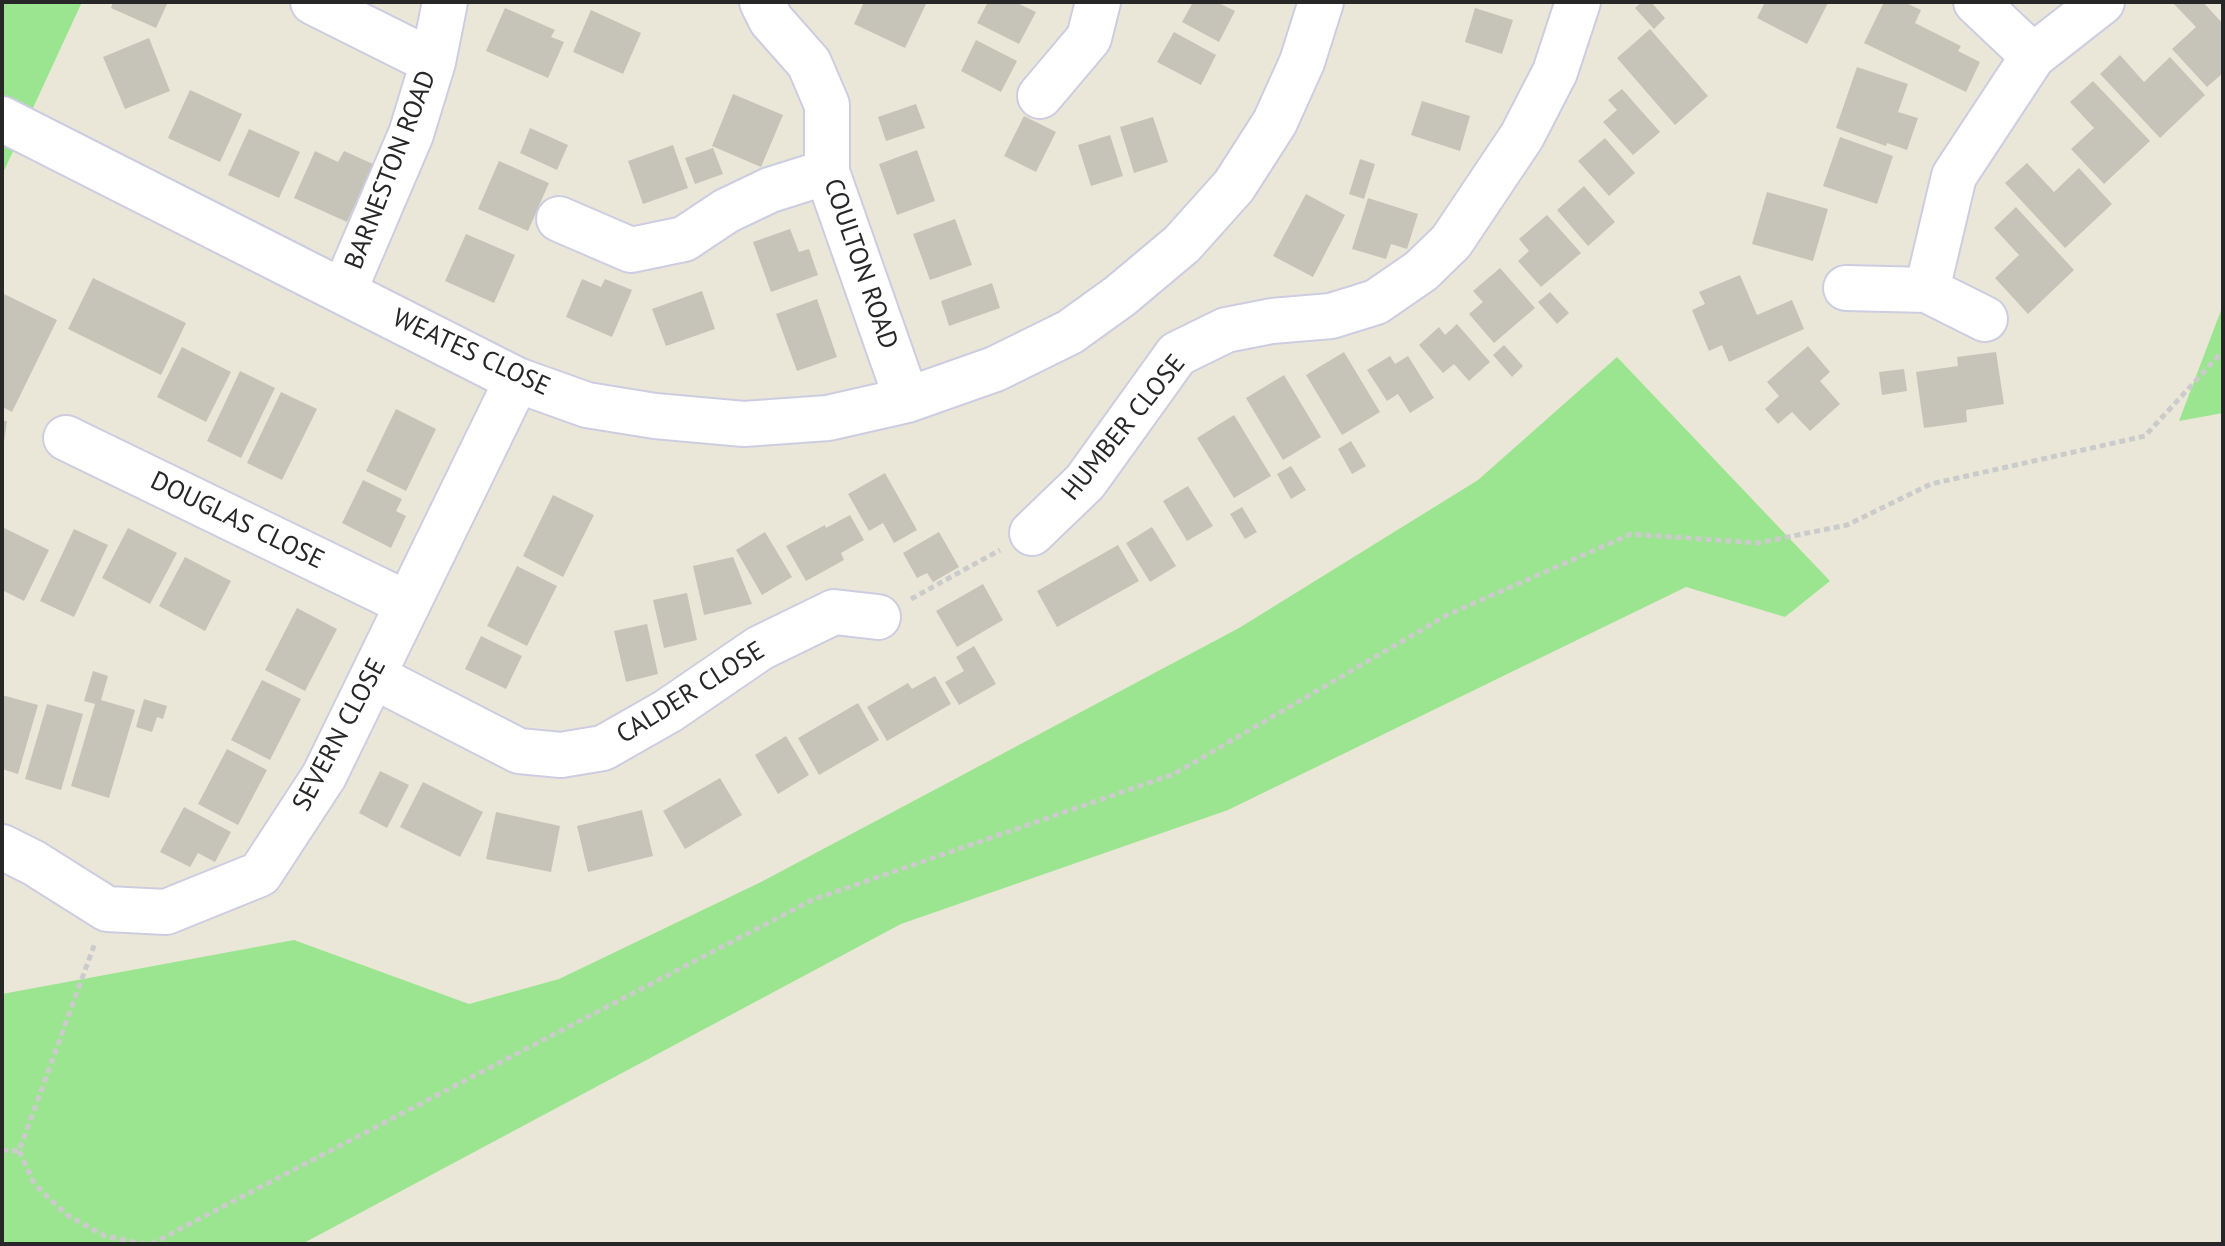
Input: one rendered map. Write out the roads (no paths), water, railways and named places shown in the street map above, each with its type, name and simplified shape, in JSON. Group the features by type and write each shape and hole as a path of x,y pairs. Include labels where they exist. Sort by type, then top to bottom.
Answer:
{"street":[{"path":"313,2 433,62"},
{"name":"BARNESTON ROAD","path":"344,291 411,134 433,62 445,2"},
{"name":"COULTON ROAD","path":"762,2 771,20 809,63 827,105 827,172 907,400"},
{"path":"1040,96 1089,38 1098,2"},
{"name":"WEATES CLOSE","path":"2,119 517,380 587,405 655,416 744,424 828,418 907,400 995,369 1070,332 1120,296 1182,244 1234,186 1275,122 1302,62 1321,2"},
{"name":"HUMBER CLOSE","path":"1032,533 1085,482 1177,354 1226,330 1272,321 1331,316 1376,302 1421,271 1451,242 1522,136 1555,72 1578,2"},
{"path":"1976,2 2033,56"},
{"path":"1927,290 1954,176 2033,56 2102,2"},
{"path":"559,219 631,250 684,239 726,211 770,190 827,172"},
{"path":"1846,288 1927,290 1985,319"},
{"name":"SEVERN CLOSE","path":"2,847 34,863 107,909 166,912 260,874 324,776 517,380"},
{"name":"DOUGLAS CLOSE","path":"66,438 408,604"},
{"name":"CALDER CLOSE","path":"373,676 519,751 561,755 603,748 668,711 760,648 834,612 878,617"}]}
